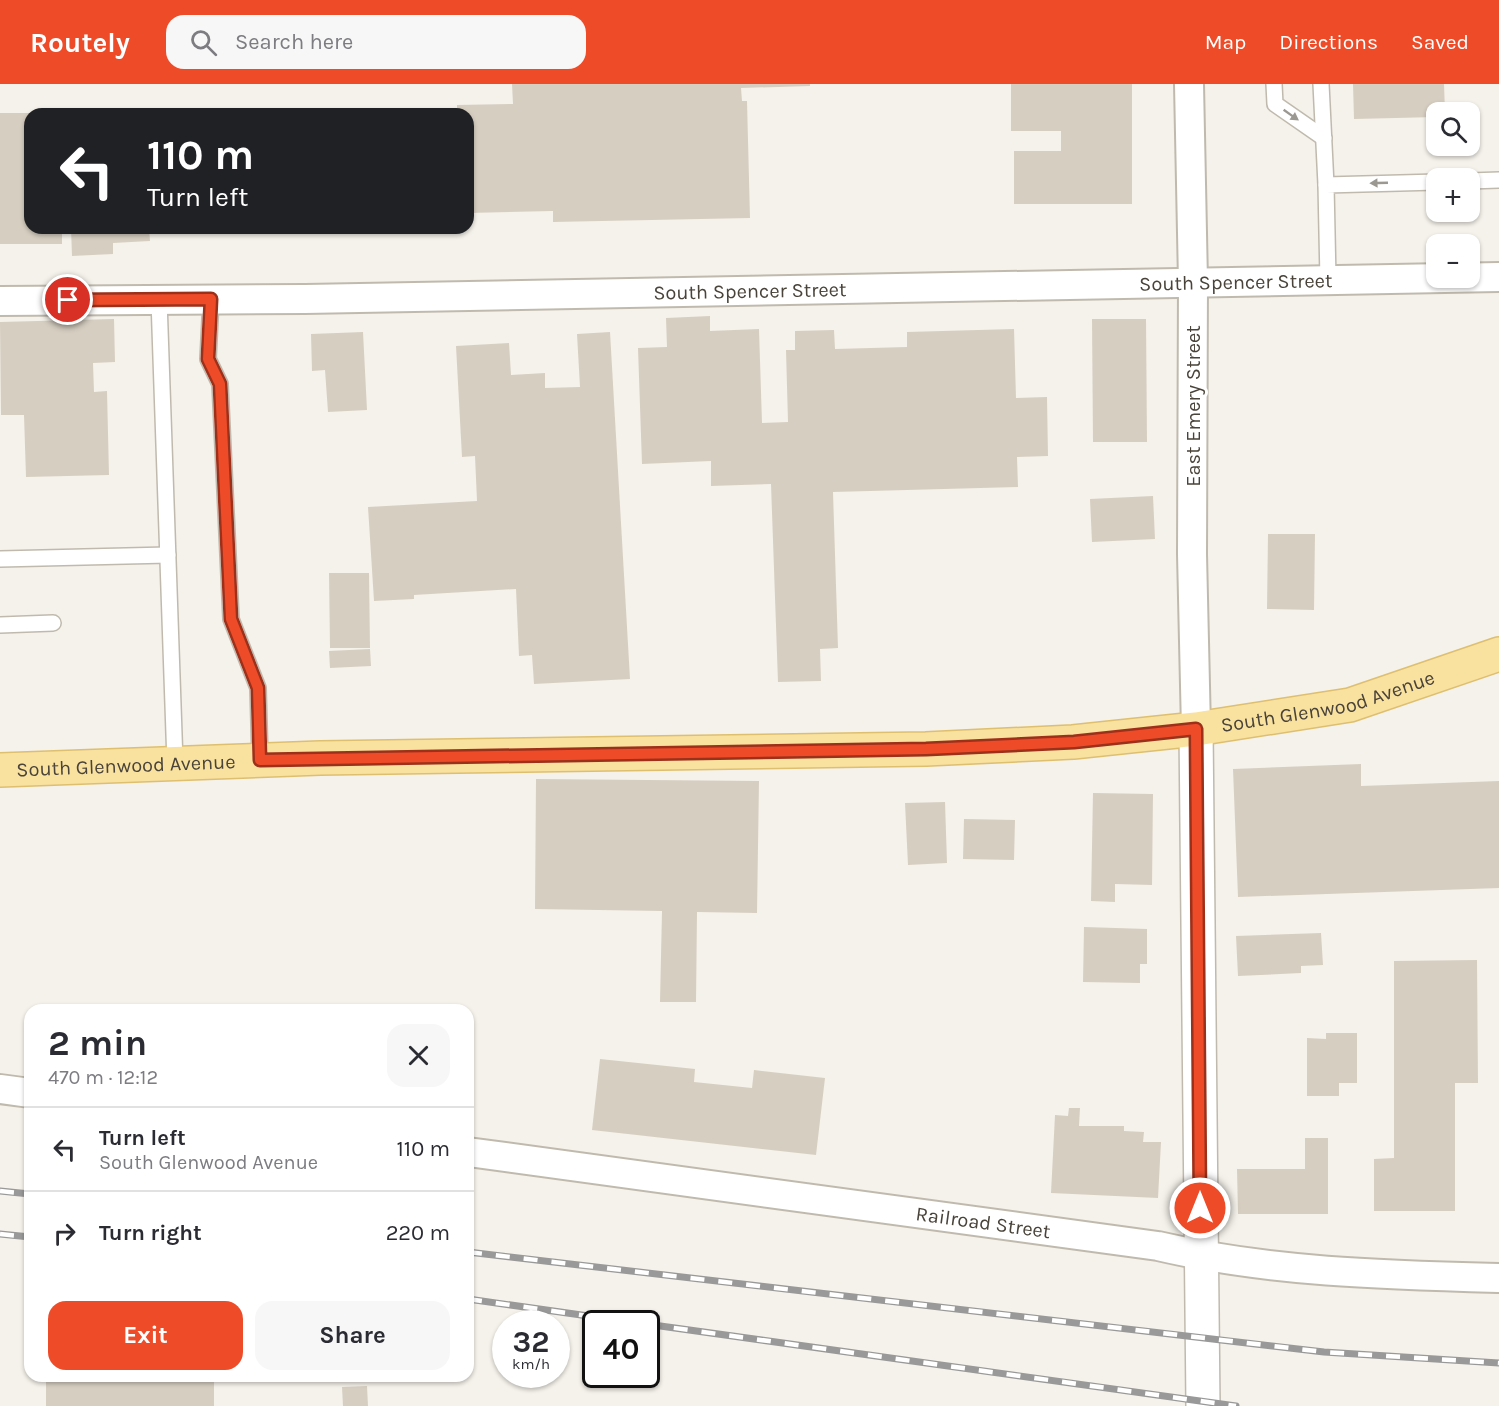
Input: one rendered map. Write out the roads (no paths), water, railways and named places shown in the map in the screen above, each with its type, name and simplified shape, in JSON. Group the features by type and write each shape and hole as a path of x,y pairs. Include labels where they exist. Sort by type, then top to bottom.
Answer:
{"main road":[{"name":"South Glenwood Avenue","path":"0,770 260,760 926,749 1074,742 1196,729 1350,705 1499,654"}],"street":[{"name":"East Emery Street","path":"1189,84 1194,282 1192,554 1196,729"},
{"name":"South Spencer Street","path":"0,301 305,299 1499,277"},
{"path":"1196,729 1203,1406"},
{"path":"0,1089 24,1092"},
{"name":"Railroad Street","path":"474,1153 1158,1246 1201,1256 1283,1267 1499,1278"}],"lane":[{"path":"1274,84 1275,104 1324,138"},
{"path":"1321,84 1328,280"},
{"path":"1480,181 1499,180"},
{"path":"1326,185 1426,182"},
{"path":"211,299 208,359 220,384 231,619 258,688 260,760"},
{"path":"159,300 176,763"},
{"path":"0,559 168,555"},
{"path":"0,625 53,623"}],"railway":[{"path":"0,1191 24,1193"},
{"path":"0,1234 24,1236"},
{"path":"474,1253 1324,1352 1499,1363"},
{"path":"474,1300 582,1315"},
{"path":"660,1326 1236,1406"}]}
